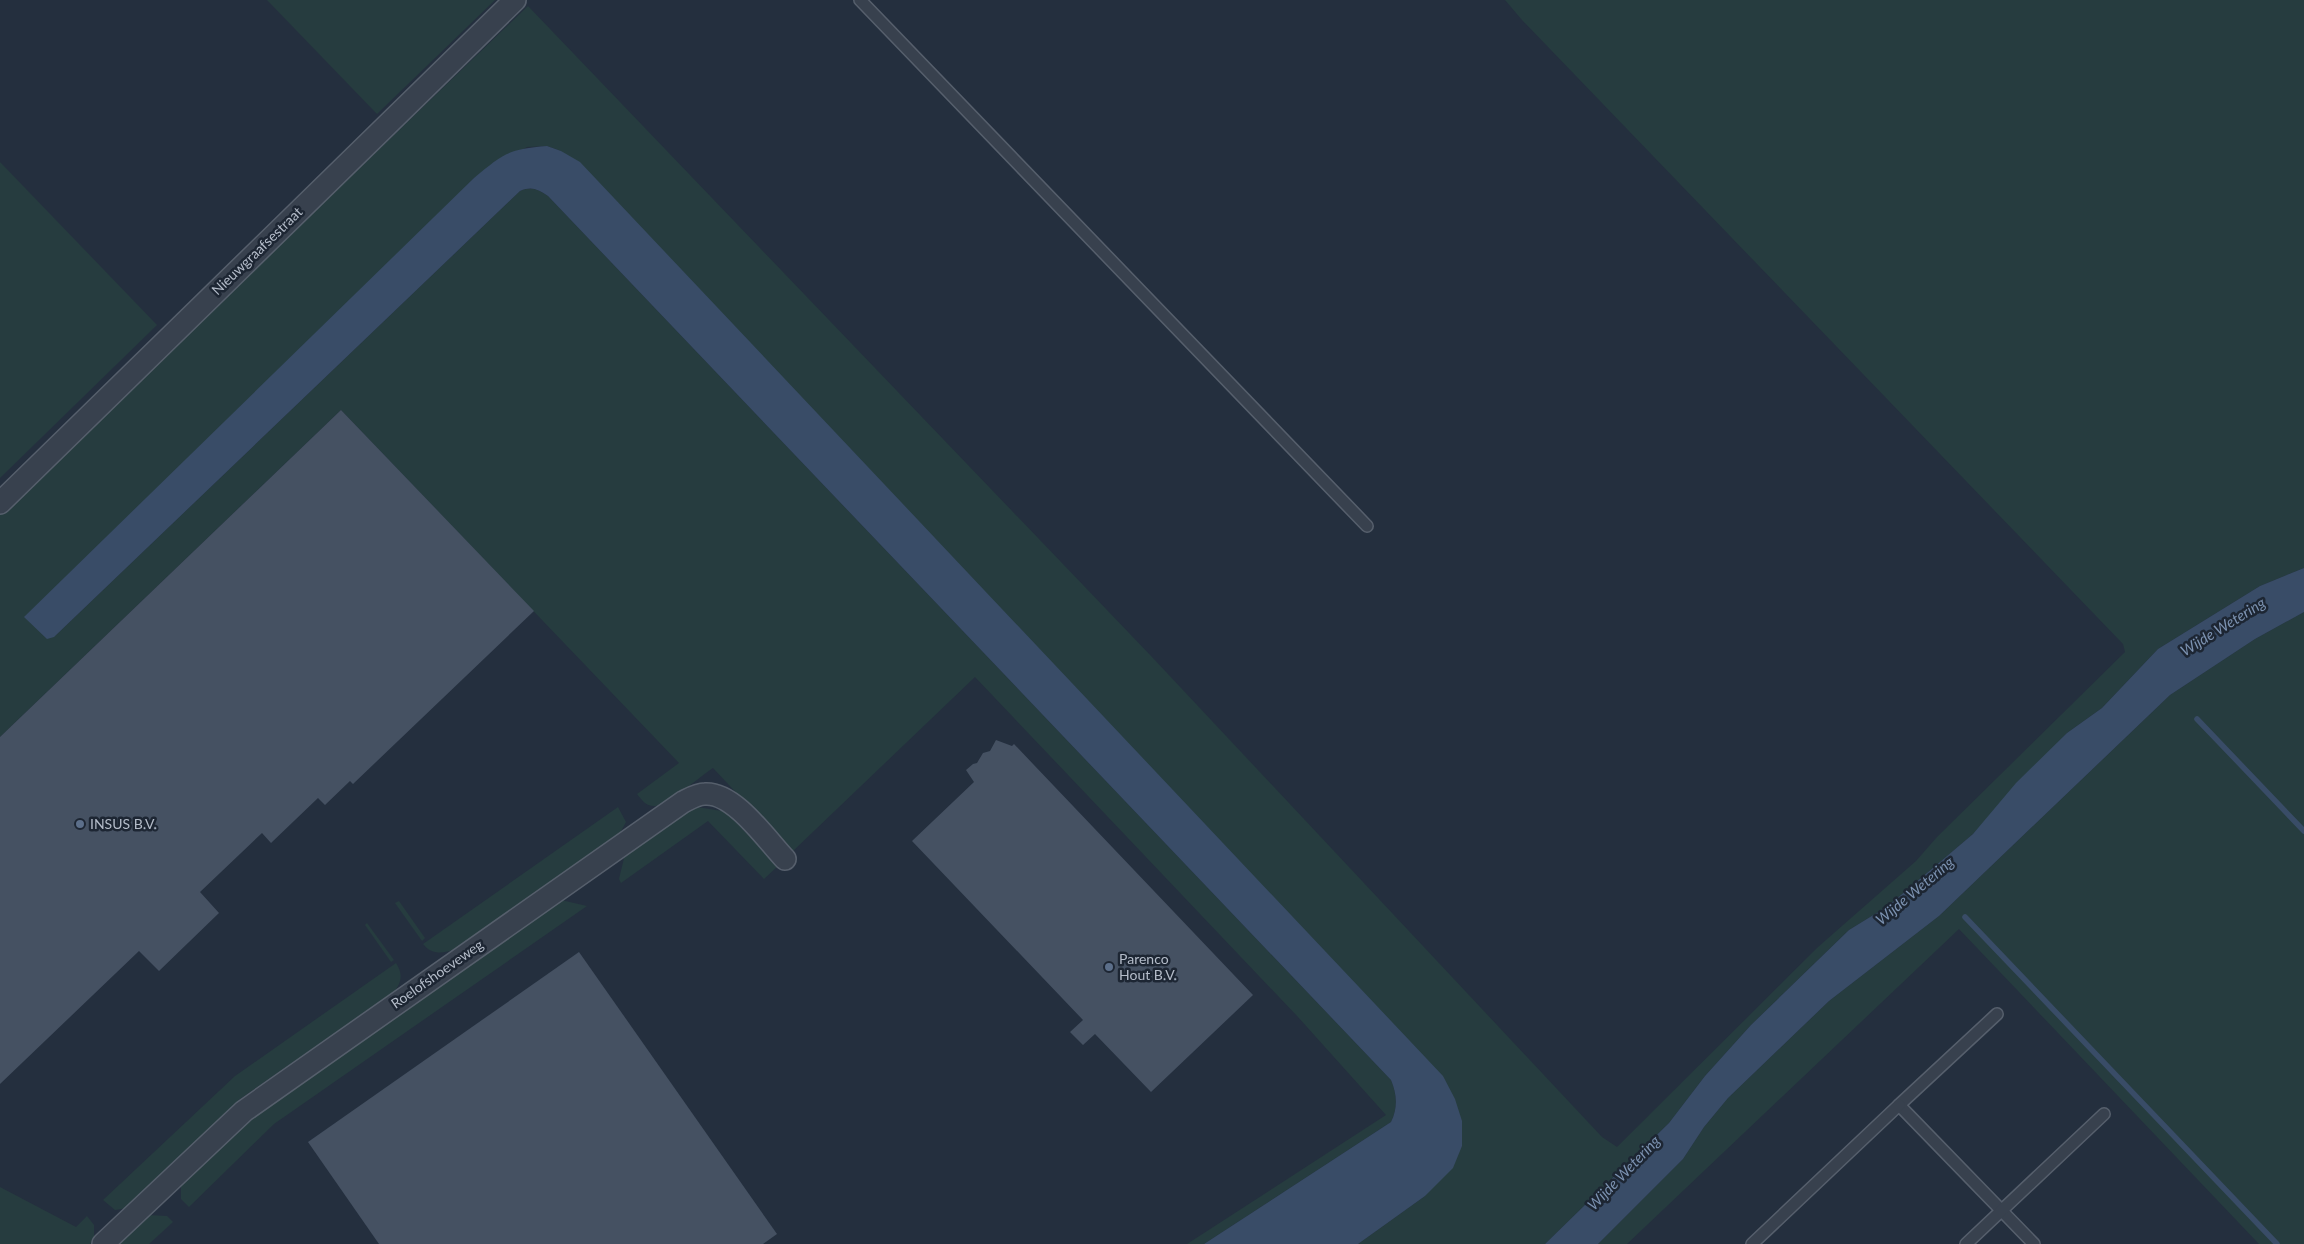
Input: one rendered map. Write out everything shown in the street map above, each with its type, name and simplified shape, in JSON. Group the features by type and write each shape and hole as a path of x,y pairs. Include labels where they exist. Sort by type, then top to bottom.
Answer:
{"street":[{"name":"Nieuwgraafsestraat","path":"0,502 514,0"},
{"name":"Roelofshoeveweg","path":"103,1244 244,1111 683,802 703,794 713,794 730,801 785,859"}],"lane":[{"path":"860,0 1367,526"},
{"path":"1752,1244 1997,1014"},
{"path":"1899,1105 2034,1244"},
{"path":"1966,1244 2104,1114"}],"green space":[{"path":"267,0 495,0 377,114"},
{"path":"1505,0 2304,0 2304,568 2260,586 2158,649 2102,708 2067,733 1973,834 1888,906 1849,930 1751,1025 1705,1076 1669,1123 1545,1244 1358,1244 1425,1196 1462,1146 561,151 547,146 527,147 474,178 54,637 520,191 528,189 537,190 548,196 1391,1080 1395,1090 1396,1101 1395,1112 1391,1122 1204,1244 1187,1244 1386,1115 1298,1017 975,677 792,852 713,768 661,804 656,806 645,803 637,794 679,763 341,410 0,737 0,514 528,6 1152,657 1602,1137 1617,1147 1818,947 1916,861 1937,837 2125,652 2123,644 1522,20"},
{"path":"0,162 157,325 0,478"},
{"path":"2304,612 2304,1244 2259,1244 1959,929 1627,1244 1598,1244 1683,1159 1704,1127 1728,1098 1829,1001 1939,916 2170,695 2255,639"},
{"path":"618,807 626,822 620,833 453,950 437,952 429,950 423,944"},
{"path":"697,807 722,811 731,817 778,866 764,879 708,821 621,883 619,879 625,854 685,813"},
{"path":"561,900 587,906 274,1124 189,1207 181,1199 181,1183 246,1121"},
{"path":"399,901 425,938 422,941 395,903"},
{"path":"367,923 394,960 391,962 365,925"},
{"path":"396,963 401,978 394,992 240,1099 127,1208 115,1210 103,1200 235,1076"},
{"path":"0,1187 76,1227 87,1216 94,1225 94,1239 90,1244 0,1244"},
{"path":"148,1215 167,1216 173,1222 149,1244 118,1244"}],"water":[{"path":"547,146 561,151 580,162 1443,1076 1455,1099 1462,1121 1462,1146 1453,1168 1425,1196 1358,1244 1204,1244 1391,1122 1395,1112 1396,1101 1395,1090 1391,1080 548,196 537,190 528,189 520,191 54,637 47,639 24,617 474,178 492,163 507,154 523,149"},
{"name":"Wijde Wetering","path":"2304,568 2304,612 2255,639 2170,695 1939,916 1829,1001 1728,1098 1704,1127 1683,1159 1598,1244 1545,1244 1669,1123 1705,1076 1751,1025 1849,930 1888,906 1973,834 2016,783 2067,733 2102,708 2158,649 2260,586"}],"building":[{"path":"341,410 534,611 353,784 350,781 325,805 318,798 271,843 262,833 200,892 219,913 159,971 139,951 0,1084 0,737"},
{"path":"996,740 1012,746 1014,744 1253,995 1151,1092 1095,1034 1083,1045 1070,1032 1083,1020 912,841 974,782 966,770 977,763 983,753 990,751"},
{"path":"579,952 777,1234 763,1244 379,1244 308,1142"}],"waterway":[{"path":"2197,719 2304,831"},
{"path":"1965,917 2277,1244"}],"place":[{"name":"INSUS B.V.","path":"80,824"},
{"name":"Parenco Hout B.V.","path":"1109,967"}]}
